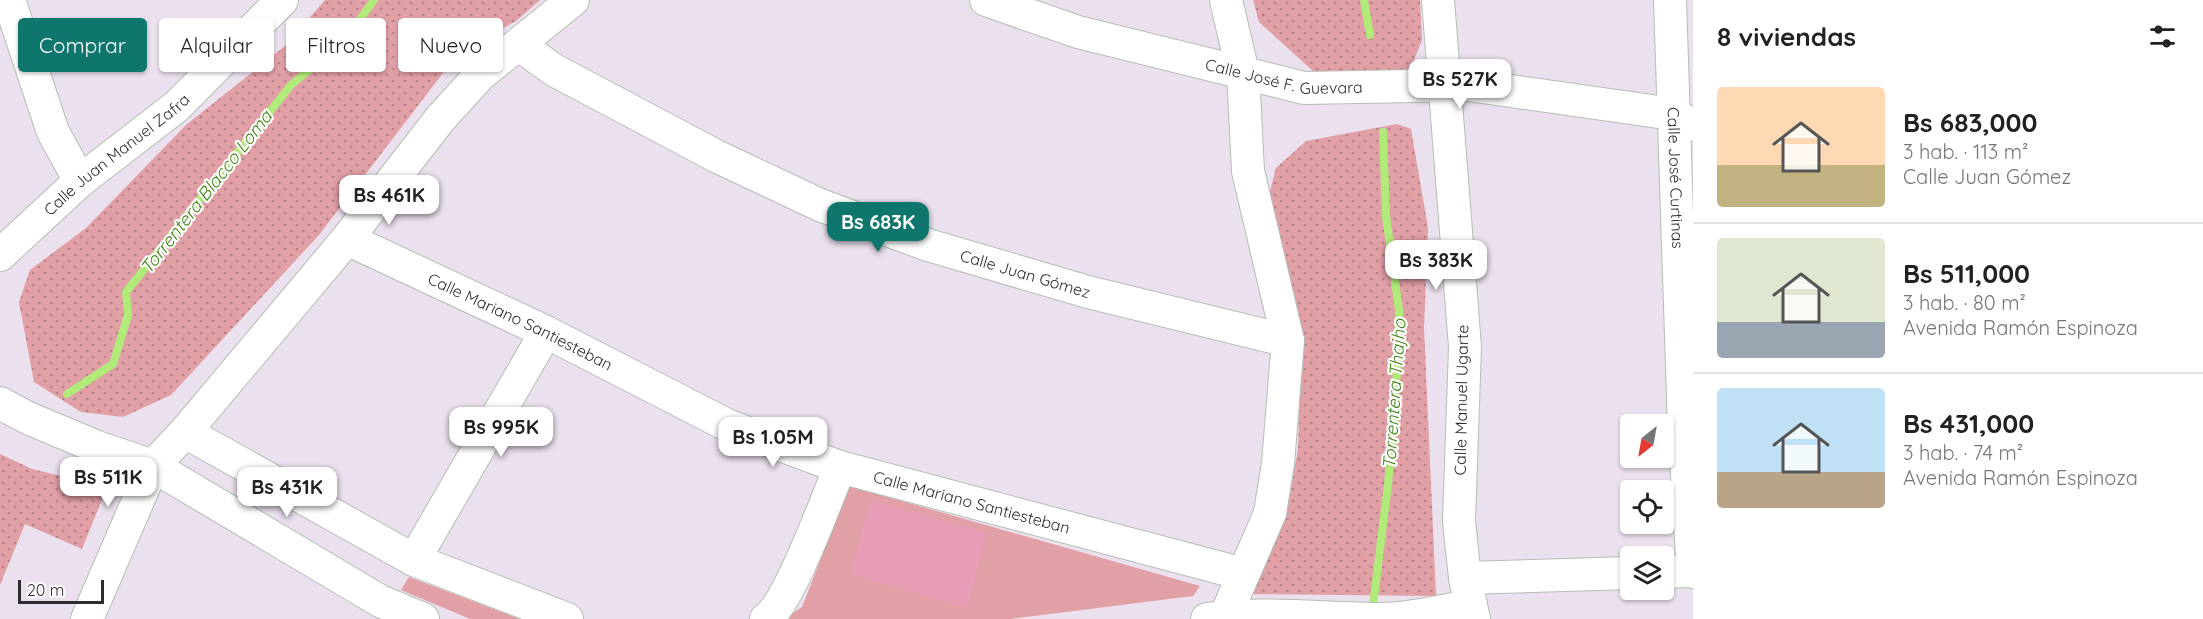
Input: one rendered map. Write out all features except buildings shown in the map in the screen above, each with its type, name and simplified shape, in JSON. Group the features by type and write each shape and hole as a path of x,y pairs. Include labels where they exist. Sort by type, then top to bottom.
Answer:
{"street":[{"path":"9,0 53,132 81,181"},
{"name":"Calle Juan Manuel Zafra","path":"0,255 81,181 177,106 282,0"},
{"path":"87,619 153,466 185,432 347,239 440,119 480,75 573,0"},
{"name":"Calle José F. Guevara","path":"986,0 1078,32 1304,88 1468,85 1683,120"},
{"path":"1215,618 1244,574 1270,513 1278,463 1288,340 1248,171 1243,73 1226,0"},
{"name":"Calle Manuel Ugarte","path":"1438,0 1465,346 1459,521 1470,601"},
{"name":"Calle José Curtinas","path":"1670,0 1683,120 1693,572"},
{"name":"Calle Juan Gómez","path":"519,45 554,69 716,156 820,205 928,245 1088,292 1288,340"},
{"name":"Calle Mariano Santiesteban","path":"347,239 546,332 729,426 840,467 1244,574"},
{"path":"414,560 546,332"},
{"path":"0,403 28,418 98,447 153,466 376,610 423,619"},
{"path":"185,432 414,560 567,619"},
{"path":"766,619 773,615 790,586 840,467"},
{"path":"1674,572 1693,572"},
{"path":"1215,618 1342,616 1385,619 1470,601 1620,575"}],"shaded area":[{"path":"325,0 540,0 516,21 503,28 503,18 398,18 398,72 444,72 319,235 171,395 123,417 81,412 34,382 19,302 30,270 86,228 186,125 252,72 274,72 274,55 286,45 286,72 386,72 386,18 309,18"},
{"path":"1253,0 1420,0 1422,40 1410,70 1314,72 1259,22"},
{"path":"1397,124 1411,129 1428,228 1424,328 1436,596 1245,594 1286,519 1298,448 1302,332 1269,195 1276,168 1306,141"},
{"path":"0,454 32,469 107,487 82,549 25,524 0,585"},
{"path":"849,486 1200,586 1193,596 1011,619 784,619 802,607"},
{"path":"871,500 987,533 967,608 850,574"},
{"path":"409,577 520,619 470,619 401,590"}],"waterway":[{"name":"Torrentera Blacco Loma","path":"67,394 113,364 128,315 126,292 291,85 345,40 374,0"},
{"name":"Torrentera Thajho","path":"1364,0 1370,35"},
{"name":"Torrentera Thajho","path":"1372,613 1388,485 1399,310 1386,216 1383,132"}]}
